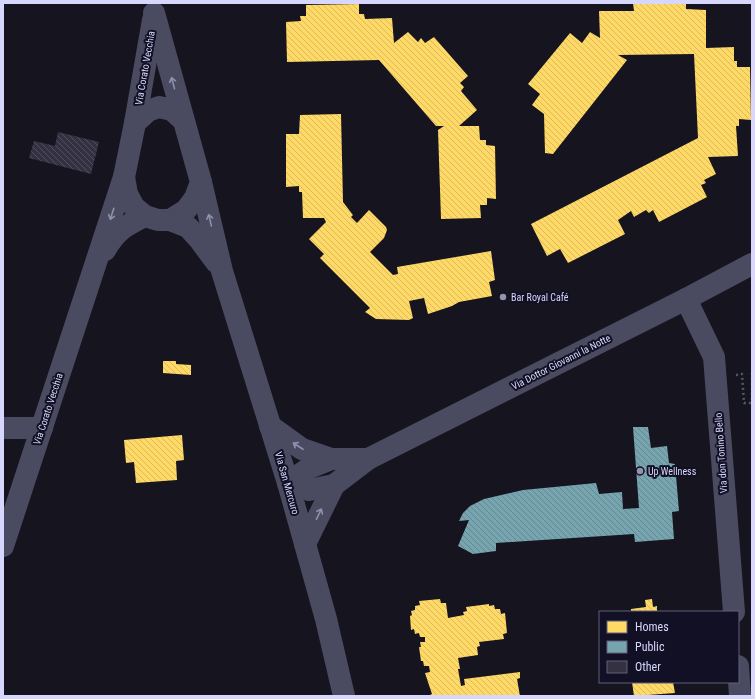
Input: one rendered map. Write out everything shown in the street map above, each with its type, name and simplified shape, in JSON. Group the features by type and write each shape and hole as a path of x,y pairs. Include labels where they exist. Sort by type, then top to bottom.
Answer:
{"street":[{"name":"Via Corato Vecchia","path":"155,8 222,271"},
{"name":"Via Corato Vecchia","path":"3,546 124,177 155,8"},
{"name":"Via Corato Vecchia","path":"135,123 148,111 159,107 172,110 183,120"},
{"name":"Via Corato Vecchia","path":"92,272 113,236 127,225 145,216 134,207 127,194 124,177"},
{"path":"170,220 186,210 195,198 200,182"},
{"path":"145,216 158,220 170,220 188,227 199,239 222,271"},
{"name":"Via Dottor Giovanni la Notte","path":"288,483 309,490 334,485 368,459 686,299 752,264"},
{"name":"Via San Mercuro","path":"222,271 288,483 326,619 344,696"},
{"name":"Via don Tonino Bello","path":"686,299 714,356 734,611"},
{"name":"Via Dottor Giovanni la Notte","path":"270,426 302,449 331,459 368,459"},
{"path":"3,428 42,428"},
{"name":"Via Dottor Giovanni la Notte","path":"288,483 309,468 331,459"},
{"name":"Via Dottor Giovanni la Notte","path":"305,544 334,485"},
{"path":"739,681 740,696"}],"path":[{"path":"742,374 744,403 752,403 752,373"}],"building: Homes":[{"path":"633,3 686,3 686,9 706,10 706,48 734,47 734,61 737,61 737,67 750,67 751,120 739,119 739,126 736,126 738,156 708,157 716,174 704,180 706,183 701,185 707,197 659,222 653,210 649,213 646,210 634,217 631,211 618,220 625,234 568,263 560,249 547,256 531,224 698,138 694,54 618,55 627,60 553,154 545,153 544,114 532,105 540,94 528,84 570,33 582,43 590,32 600,38 599,11 634,11"},
{"path":"359,4 359,14 364,14 365,19 392,18 394,43 408,32 418,42 421,38 425,43 434,37 468,76 460,83 464,87 461,91 477,110 459,126 479,126 480,140 486,140 486,145 495,146 496,199 487,198 487,205 480,205 481,218 441,219 438,130 444,126 436,126 379,60 287,62 286,22 301,21 300,16 306,16 306,5"},
{"path":"341,114 343,202 353,215 351,217 357,223 369,210 386,227 387,230 384,238 370,252 393,275 398,274 397,267 491,251 495,280 489,282 492,296 459,302 452,306 428,314 424,298 409,301 413,318 409,320 376,319 365,312 370,308 320,258 324,254 309,239 326,222 324,218 303,218 302,192 299,192 299,186 286,187 286,134 299,134 300,115"},
{"path":"163,361 176,361 176,364 191,365 191,375 163,373"},
{"path":"182,435 184,460 176,461 177,480 136,483 134,462 126,463 124,440"},
{"path":"440,599 441,603 446,603 448,618 464,615 463,612 467,611 466,607 489,604 489,606 494,605 495,609 500,609 501,614 505,613 507,633 503,634 504,639 479,642 480,646 477,647 478,655 458,658 461,686 465,685 464,679 520,672 520,678 517,679 520,696 428,696 432,694 425,673 430,672 429,666 424,666 423,661 421,661 419,647 421,647 420,642 425,642 425,637 420,637 419,633 415,634 414,629 411,630 410,616 412,615 411,611 415,610 415,606 420,605 419,601"},
{"path":"652,599 653,607 657,606 657,611 631,611 631,609 646,607 645,600"},
{"path":"632,683 673,683 675,693 634,696"}],"building: Public":[{"path":"633,427 648,427 651,448 667,446 669,463 675,464 679,511 672,512 674,539 635,542 634,534 496,543 496,551 473,554 458,546 469,520 459,521 463,513 470,506 484,499 523,490 596,483 599,494 622,492 623,509 639,508"}],"building: Other":[{"path":"58,132 99,142 91,174 29,158 34,141 55,146"}],"place":[{"name":"Bar Royal Café","path":"503,297"},
{"name":"Up Wellness","path":"640,471"}]}
